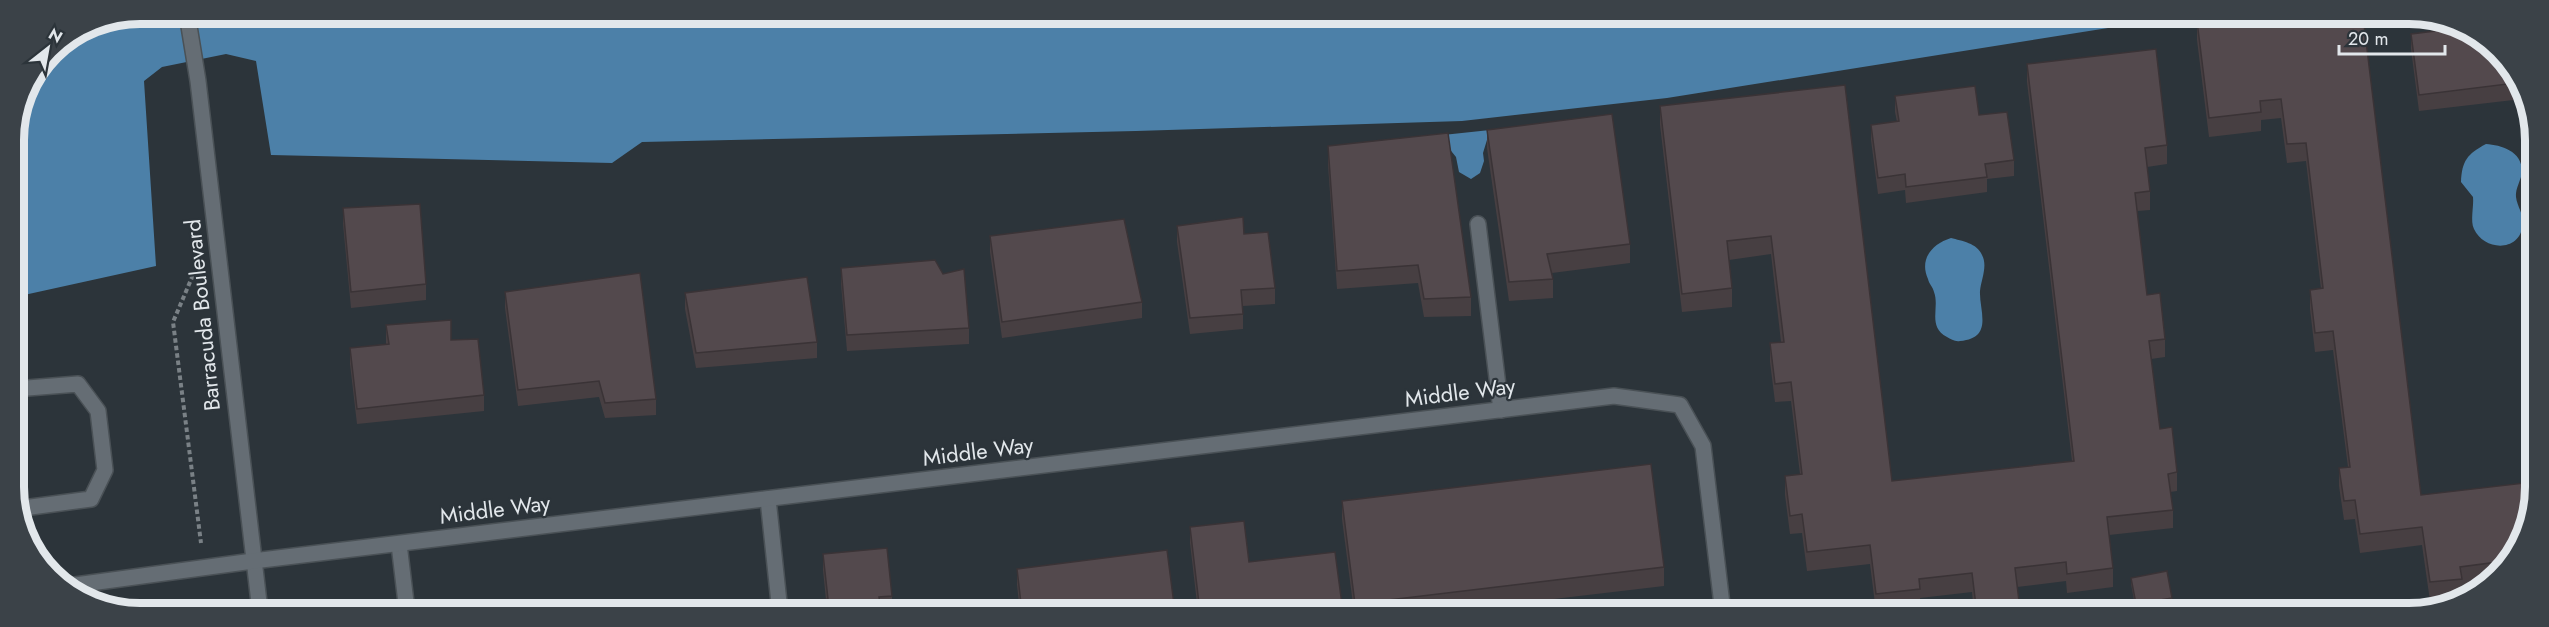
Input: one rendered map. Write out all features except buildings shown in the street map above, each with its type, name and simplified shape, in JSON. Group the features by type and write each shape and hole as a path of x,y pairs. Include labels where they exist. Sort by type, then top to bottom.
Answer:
{"street":[{"name":"Barracuda Boulevard","path":"189,24 198,81 259,603"},
{"path":"1478,224 1501,410"},
{"path":"24,388 78,384 98,411 105,470 91,499 26,508"},
{"name":"Middle Way","path":"78,585 253,561 1614,396 1680,405 1703,446 1722,603"},
{"path":"768,499 779,603"},
{"path":"399,544 406,603"}],"path":[{"path":"194,272 173,322 205,568"}],"water":[{"path":"2134,24 1667,98 1462,121 642,142 612,163 271,155 256,61 226,54 162,67 144,81 156,266 24,295 24,132 33,95 42,78 78,78 78,42 103,30 125,25"},
{"path":"1490,130 1480,173 1471,179 1459,172 1456,157 1444,142 1443,135"},
{"path":"2486,144 2510,150 2521,164 2522,174 2516,197 2523,224 2515,240 2501,246 2485,242 2474,229 2473,197 2461,182 2464,163 2474,151"},
{"path":"1951,238 1977,248 1984,259 1980,291 1981,329 1971,339 1958,341 1947,337 1937,328 1935,298 1925,265 1933,248"}]}
